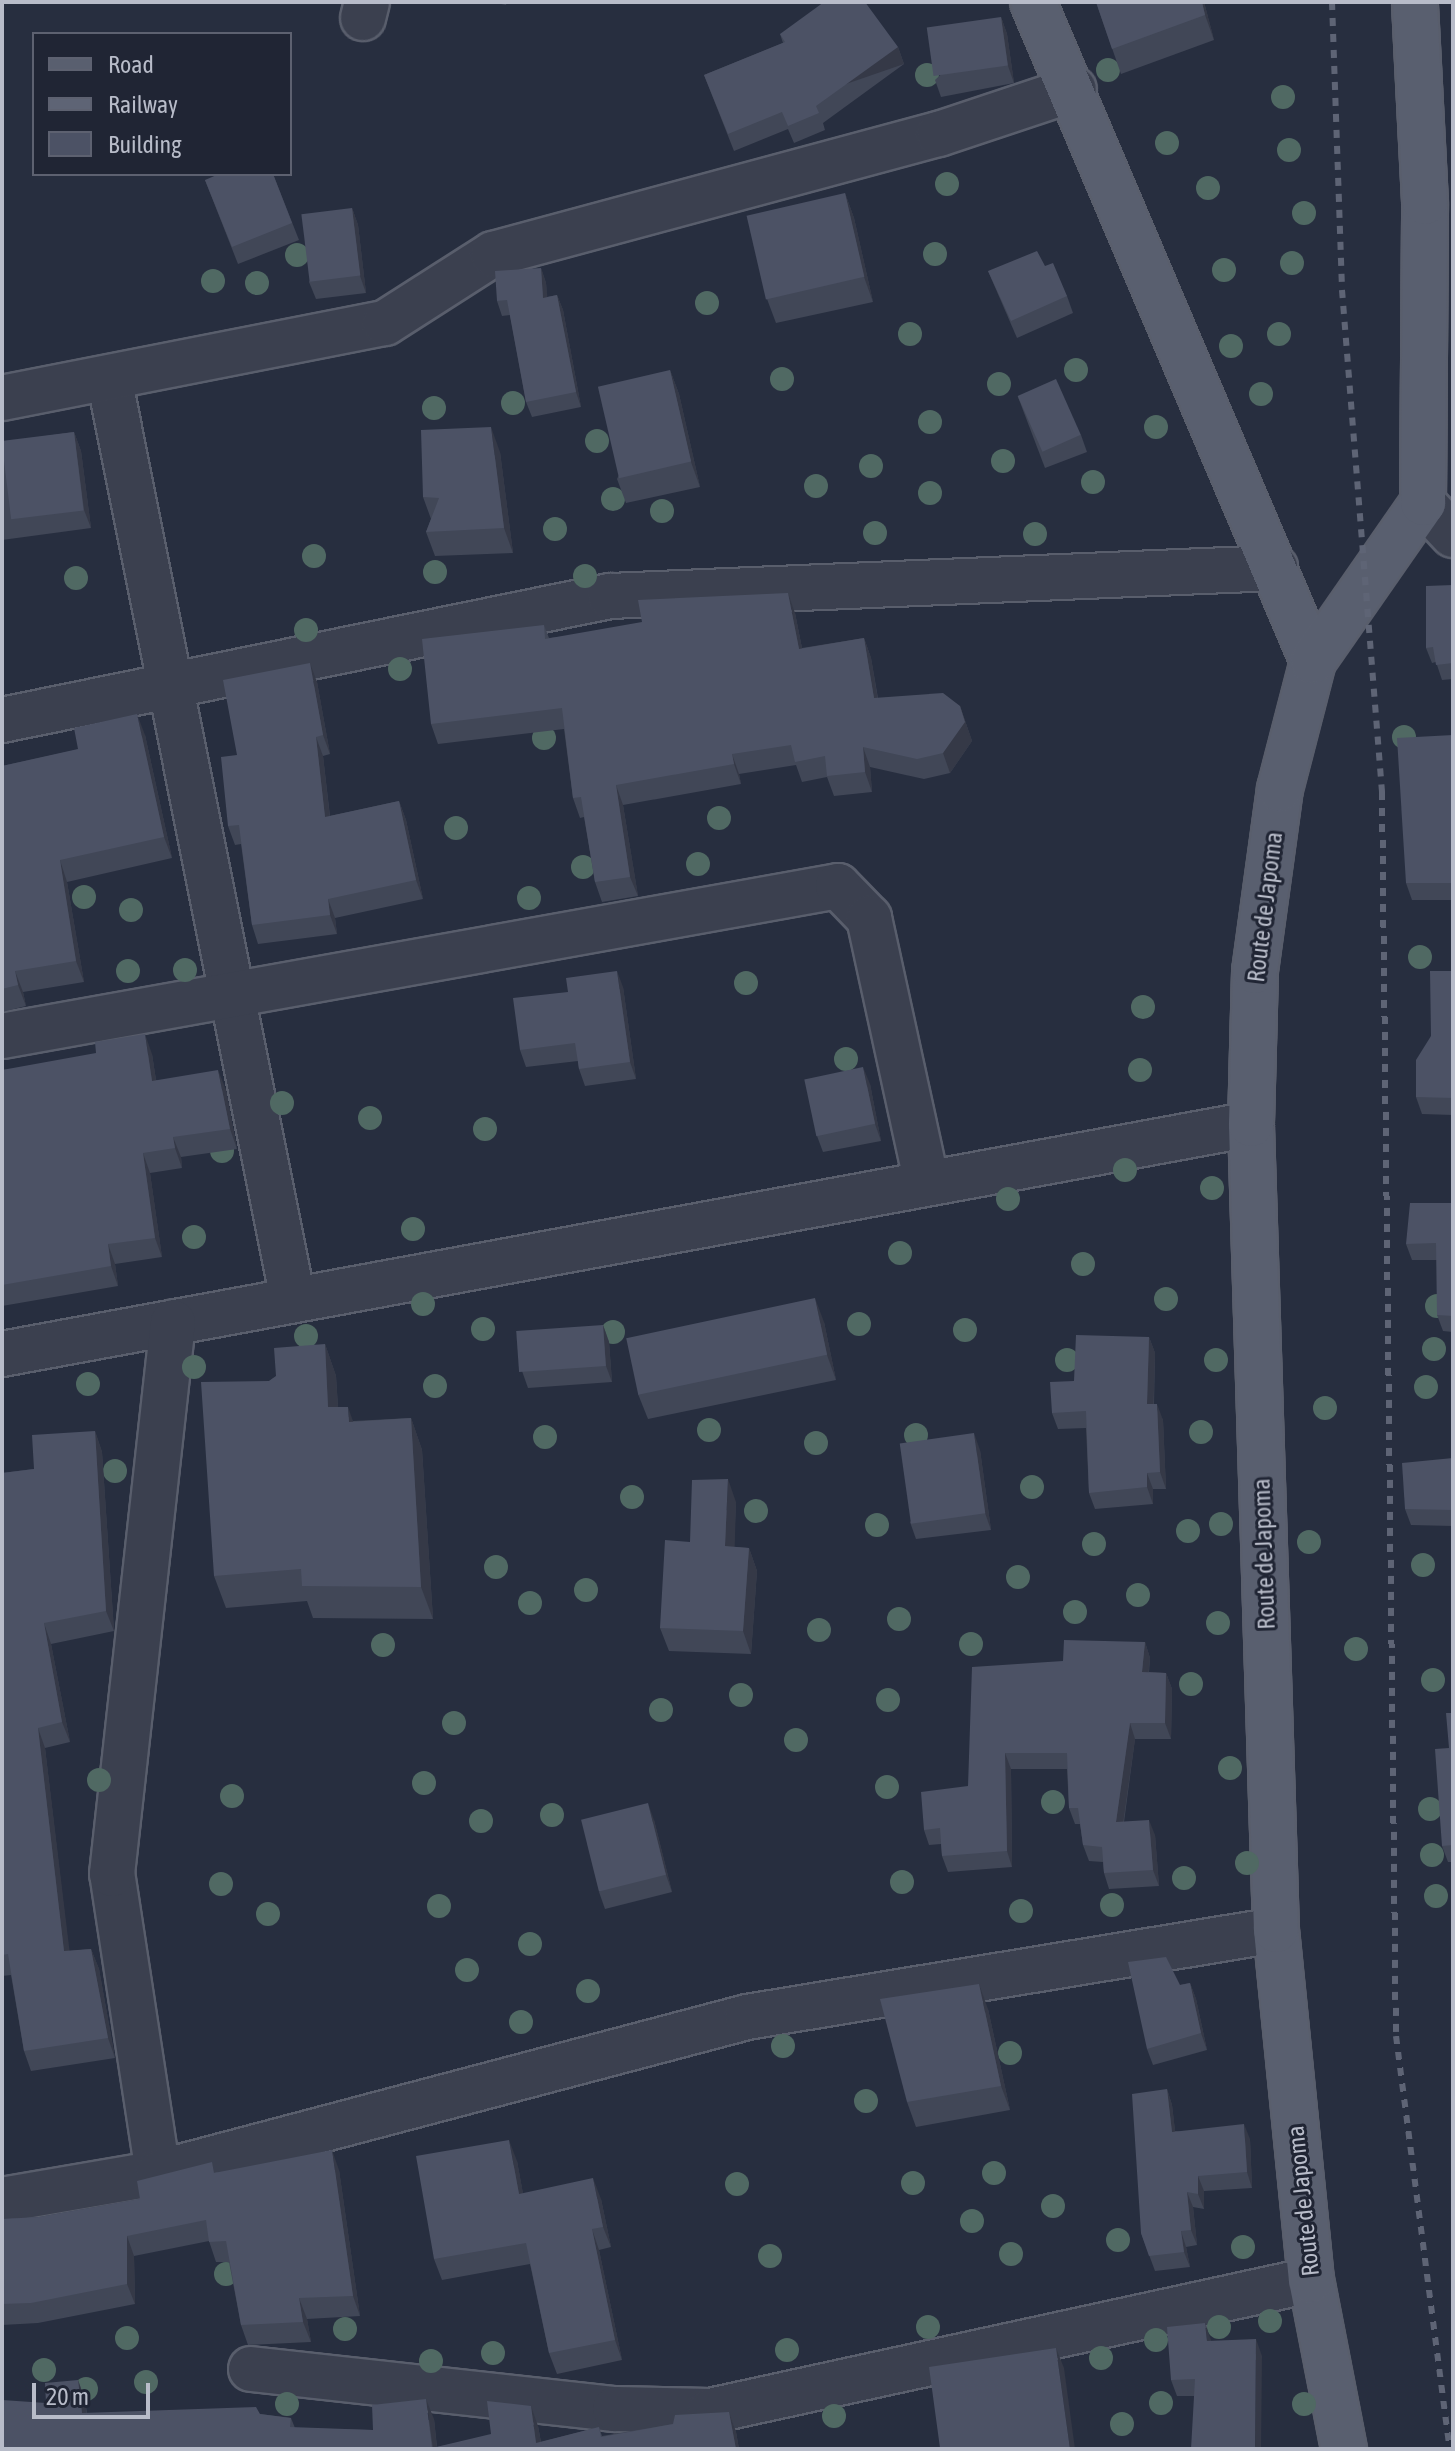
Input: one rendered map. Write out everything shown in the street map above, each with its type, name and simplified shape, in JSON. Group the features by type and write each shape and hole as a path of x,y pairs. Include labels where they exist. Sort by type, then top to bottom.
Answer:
{"main road":[{"path":"1033,2 1074,89 1313,661"},
{"path":"1313,661 1423,503 1425,202 1415,2"},
{"name":"Route de Japoma","path":"1313,661 1280,789 1255,971 1251,1124 1276,1930 1311,2280 1344,2449"}],"street":[{"path":"2,398 385,323 493,254 939,134 1074,89"},
{"path":"109,378 293,1300"},
{"path":"1423,503 1453,535"},
{"path":"2,720 610,596 1275,568"},
{"path":"2,1036 838,886 869,918 927,1183"},
{"path":"2,1354 1251,1124"},
{"path":"158,2173 112,1874 173,1322"},
{"path":"2,2200 158,2173 747,2017 1276,1930"},
{"path":"251,2369 615,2409 710,2411 1311,2280"}],"building":[{"path":"824,2 865,2 898,47 816,106 819,113 788,126 782,112 728,134 704,75 785,42 780,34"},
{"path":"1096,2 1202,2 1205,15 1112,49"},
{"path":"1001,17 1008,66 934,76 927,27"},
{"path":"214,176 274,176 292,223 232,247 205,180"},
{"path":"845,193 864,277 766,300 747,216"},
{"path":"352,208 360,275 310,282 301,214"},
{"path":"1037,251 1045,266 1053,263 1067,296 1011,321 988,271"},
{"path":"541,268 543,298 557,295 576,392 526,402 507,300 497,301 495,271"},
{"path":"670,370 691,462 619,478 598,387"},
{"path":"1056,379 1081,435 1042,452 1018,396"},
{"path":"491,427 504,528 426,532 439,498 423,497 421,430"},
{"path":"74,432 84,510 11,519 2,441"},
{"path":"1453,585 1453,663 1436,665 1433,647 1426,648 1426,586"},
{"path":"788,593 799,649 864,638 874,698 943,693 960,706 965,722 943,753 917,759 863,747 865,772 827,776 825,756 795,762 791,745 732,754 734,764 616,785 630,877 595,882 581,797 573,798 562,708 431,724 422,639 544,625 545,639 642,622 638,600"},
{"path":"310,663 323,735 316,737 325,817 399,801 416,880 328,899 330,915 252,925 239,825 228,826 221,757 237,755 223,680"},
{"path":"137,714 164,837 60,860 76,961 15,971 18,985 2,989 2,766 78,749 74,728"},
{"path":"1453,735 1453,883 1406,883 1397,738"},
{"path":"617,971 630,1062 579,1069 575,1043 520,1050 513,998 568,992 566,978"},
{"path":"1430,971 1453,971 1453,1098 1416,1097 1416,1060 1431,1036"},
{"path":"145,1034 152,1081 218,1070 230,1129 173,1137 175,1148 143,1153 155,1238 108,1244 111,1266 2,1285 2,1070 96,1053 95,1042"},
{"path":"863,1067 875,1124 816,1136 804,1079"},
{"path":"1410,1203 1453,1203 1453,1316 1437,1315 1436,1243 1406,1244"},
{"path":"815,1298 827,1355 638,1395 626,1338"},
{"path":"603,1325 606,1366 519,1372 516,1331"},
{"path":"1076,1335 1149,1337 1147,1404 1157,1404 1160,1472 1147,1473 1147,1487 1089,1493 1086,1411 1052,1413 1050,1382 1074,1381"},
{"path":"325,1344 328,1407 348,1407 349,1422 411,1418 421,1587 302,1586 301,1569 214,1576 201,1382 269,1381 276,1376 274,1348"},
{"path":"95,1431 106,1611 44,1623 62,1722 38,1728 64,1951 91,1949 108,2038 24,2051 8,1954 2,1955 2,1473 34,1469 32,1435"},
{"path":"974,1433 985,1513 911,1524 900,1443"},
{"path":"1453,1458 1453,1510 1405,1509 1402,1463"},
{"path":"728,1479 725,1546 749,1548 743,1631 660,1628 665,1540 690,1542 692,1480"},
{"path":"1064,1640 1145,1642 1142,1672 1166,1673 1165,1723 1130,1723 1116,1822 1149,1820 1153,1870 1104,1873 1102,1847 1083,1845 1078,1808 1069,1808 1067,1753 1005,1753 1007,1851 942,1856 940,1828 924,1830 921,1792 968,1786 972,1667 1063,1661"},
{"path":"1446,1713 1453,1713 1453,1845 1442,1846 1435,1749 1449,1748"},
{"path":"648,1803 666,1875 599,1891 581,1820"},
{"path":"1166,1957 1180,1985 1190,1983 1201,2033 1147,2049 1128,1962"},
{"path":"979,1984 1001,2086 907,2102 880,1999"},
{"path":"1167,2089 1172,2132 1244,2124 1247,2172 1198,2176 1198,2194 1187,2192 1191,2230 1181,2231 1184,2252 1149,2256 1141,2233 1132,2094"},
{"path":"509,2140 519,2194 593,2178 603,2227 592,2229 615,2340 549,2353 526,2243 434,2259 416,2156"},
{"path":"332,2150 353,2296 299,2298 303,2322 241,2325 226,2241 209,2242 206,2220 127,2236 127,2284 31,2303 2,2304 2,2219 39,2217 140,2199 137,2181 212,2162 214,2173"},
{"path":"1205,2323 1207,2341 1256,2339 1255,2449 1191,2449 1195,2379 1171,2380 1167,2327"},
{"path":"1056,2348 1070,2449 934,2449 940,2448 929,2367"},
{"path":"78,2380 82,2413 256,2407 260,2414 291,2418 290,2427 373,2430 372,2405 426,2399 432,2448 491,2434 487,2401 531,2406 536,2443 599,2427 601,2437 673,2424 675,2415 729,2412 736,2449 2,2449 2,2400 46,2403 45,2383"}],"railway":[{"path":"1332,2 1342,290 1382,792 1396,2036 1450,2449"}]}
